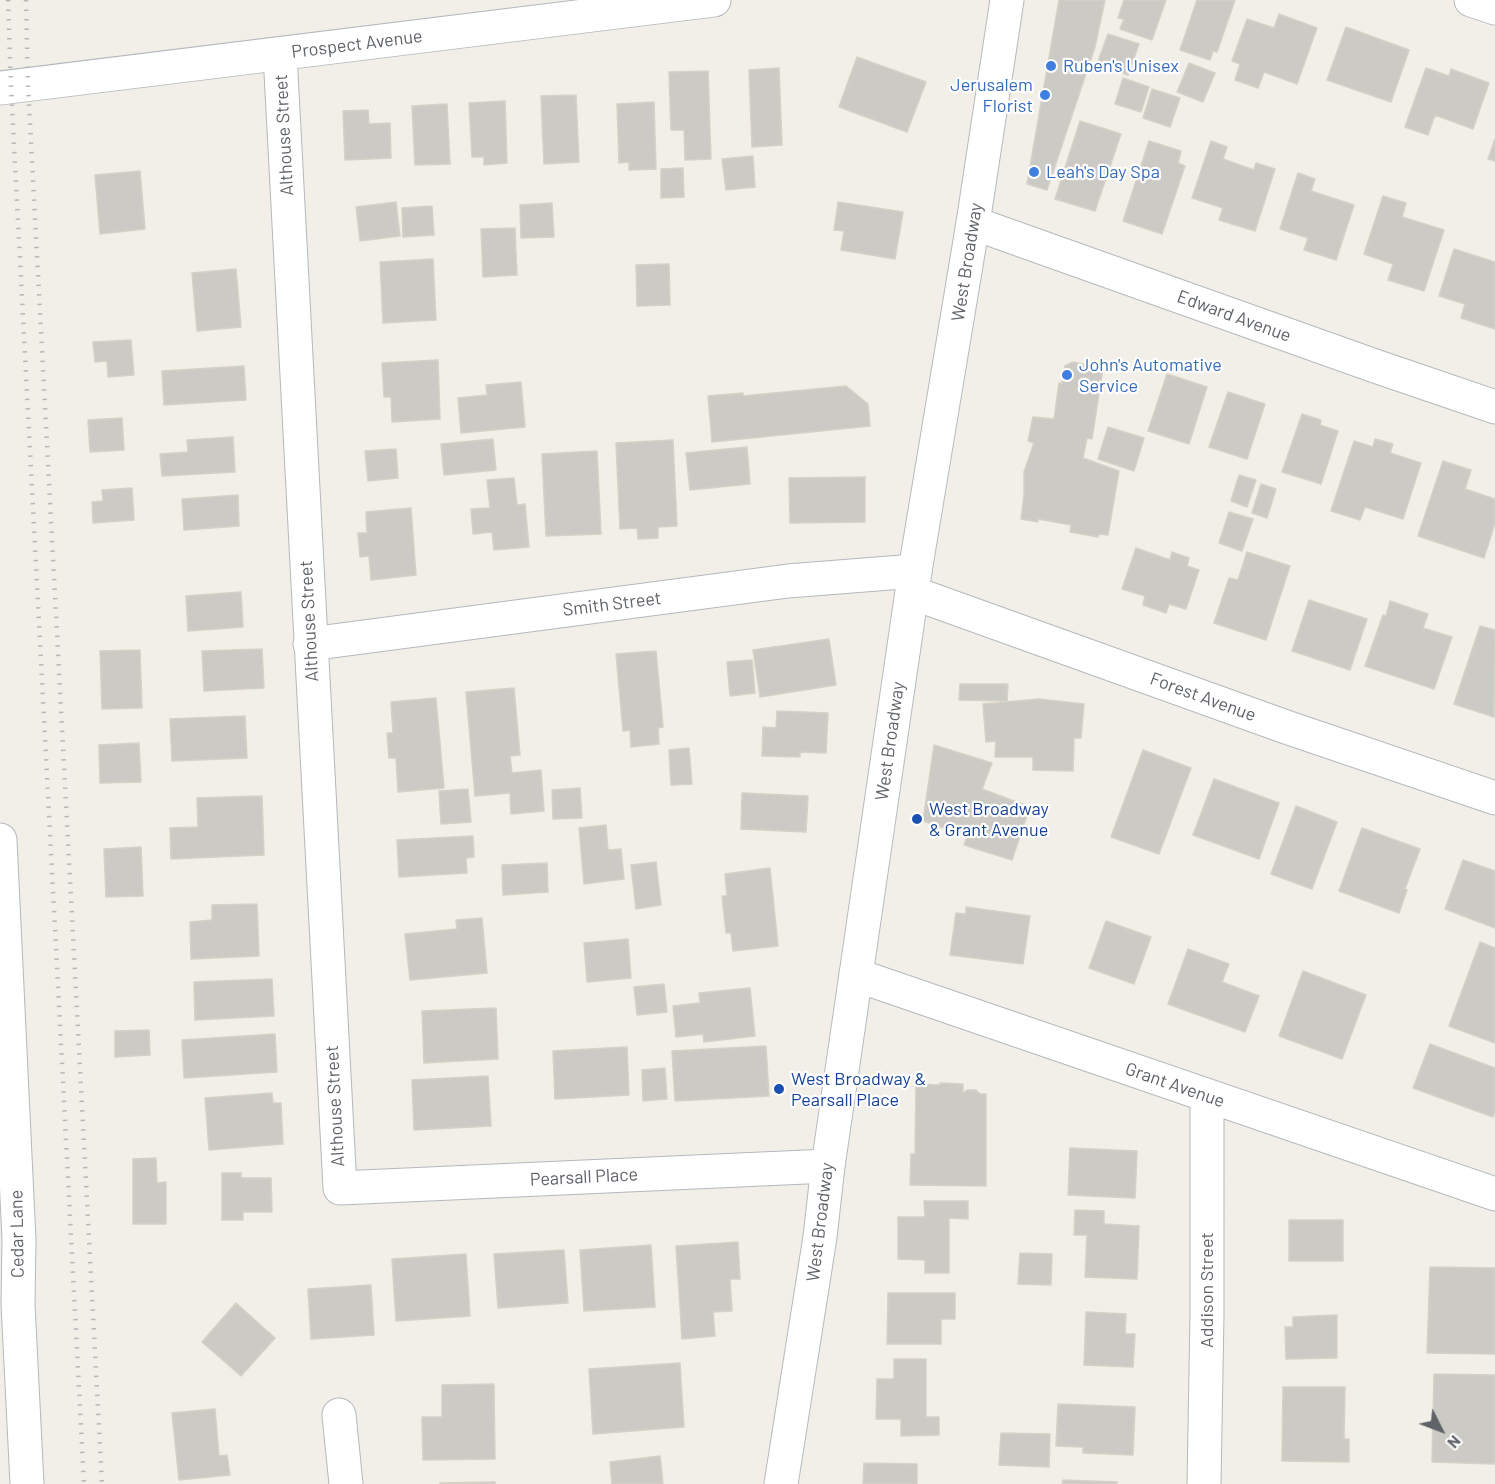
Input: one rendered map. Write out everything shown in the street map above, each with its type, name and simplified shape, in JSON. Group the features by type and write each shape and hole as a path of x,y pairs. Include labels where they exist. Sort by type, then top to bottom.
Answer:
{"street":[{"name":"Prospect Avenue","path":"0,88 714,0"},
{"name":"West Broadway","path":"781,1484 820,1237 828,1166 914,582 974,223 1007,0"},
{"path":"1471,0 1495,8"},
{"name":"Althouse Street","path":"280,54 340,1188"},
{"name":"Edward Avenue","path":"974,223 1495,407"},
{"name":"Smith Street","path":"310,644 788,581 914,582"},
{"name":"Forest Avenue","path":"914,582 1275,723 1495,798"},
{"name":"Cedar Lane","path":"0,840 10,1240 18,1304 27,1484"},
{"name":"Grant Avenue","path":"856,975 1495,1194"},
{"name":"Addison Street","path":"1204,1484 1207,1096"},
{"name":"Pearsall Place","path":"340,1188 828,1166"},
{"path":"339,1415 346,1484"}],"building":[{"path":"1059,0 1105,0 1095,47 1047,190 1027,184"},
{"path":"1124,0 1166,0 1152,40 1120,29 1124,19 1118,18"},
{"path":"1197,0 1235,0 1217,52 1213,51 1210,60 1180,50"},
{"path":"1279,14 1317,28 1297,84 1264,72 1258,88 1235,80 1240,64 1232,61 1247,19 1274,28"},
{"path":"1346,27 1409,50 1391,102 1327,80"},
{"path":"1108,34 1139,44 1128,75 1097,64"},
{"path":"857,57 926,82 907,132 839,107"},
{"path":"1189,63 1215,73 1203,102 1177,92"},
{"path":"779,68 782,145 752,147 749,70"},
{"path":"1426,68 1449,76 1451,69 1489,83 1473,129 1435,115 1428,135 1405,127"},
{"path":"708,71 711,159 685,160 684,130 671,130 669,72"},
{"path":"1123,78 1149,87 1141,112 1115,104"},
{"path":"1152,89 1180,98 1170,127 1143,118"},
{"path":"576,95 579,162 544,164 541,96"},
{"path":"505,101 507,163 484,165 484,157 472,157 469,103"},
{"path":"654,102 656,169 629,170 629,162 619,163 617,104"},
{"path":"447,104 450,164 415,165 412,106"},
{"path":"368,110 369,124 390,123 391,158 345,160 343,111"},
{"path":"1080,121 1121,134 1095,211 1055,199"},
{"path":"1495,139 1495,161 1488,159"},
{"path":"1149,141 1181,151 1178,163 1185,166 1162,234 1123,221"},
{"path":"1211,141 1227,147 1223,159 1254,170 1256,163 1275,169 1255,231 1219,220 1223,208 1192,198"},
{"path":"753,156 755,187 726,190 722,159"},
{"path":"683,168 684,197 661,198 661,169"},
{"path":"140,171 145,229 100,234 95,175"},
{"path":"1298,173 1315,179 1311,191 1354,205 1336,260 1304,250 1308,238 1280,229"},
{"path":"1383,196 1406,203 1402,217 1444,230 1424,291 1388,280 1393,264 1364,254"},
{"path":"396,202 400,236 360,241 356,207"},
{"path":"838,202 903,212 895,259 841,250 844,231 834,230"},
{"path":"552,203 554,237 521,238 520,205"},
{"path":"432,206 434,235 403,237 402,208"},
{"path":"515,228 517,275 483,277 481,229"},
{"path":"1454,249 1495,262 1495,329 1461,318 1465,304 1439,296"},
{"path":"433,259 436,320 383,323 380,262"},
{"path":"669,264 670,305 637,306 636,265"},
{"path":"236,269 241,327 197,331 192,273"},
{"path":"131,340 134,375 108,377 107,361 95,362 93,342"},
{"path":"438,360 440,419 392,422 391,397 384,397 382,363"},
{"path":"1073,362 1103,368 1092,439 1087,438 1083,458 1119,471 1108,535 1099,534 1098,537 1070,532 1071,525 1038,519 1038,522 1021,519 1024,472 1034,443 1028,441 1033,417 1054,419 1059,383 1062,383 1065,366"},
{"path":"244,366 246,400 164,405 162,371"},
{"path":"1167,374 1207,387 1189,444 1148,431"},
{"path":"521,382 525,427 461,433 458,398 487,395 486,385"},
{"path":"846,386 868,404 870,426 712,442 708,396 743,393 743,396"},
{"path":"1228,392 1265,404 1247,459 1209,447"},
{"path":"1302,414 1321,420 1320,425 1338,431 1321,484 1282,472"},
{"path":"122,418 124,450 90,452 88,420"},
{"path":"1108,427 1144,438 1134,471 1098,459"},
{"path":"233,437 235,472 162,476 160,454 188,452 187,440"},
{"path":"493,439 496,470 444,475 441,444"},
{"path":"1375,439 1393,444 1390,453 1421,463 1403,519 1365,507 1360,520 1331,511 1354,441 1373,447"},
{"path":"673,440 677,526 658,527 658,538 638,539 637,528 620,529 616,443"},
{"path":"747,447 750,484 690,490 686,453"},
{"path":"396,449 398,478 368,481 365,451"},
{"path":"597,451 601,534 546,536 542,454"},
{"path":"1443,461 1471,470 1465,489 1495,499 1495,523 1484,558 1418,536"},
{"path":"1239,475 1256,480 1247,507 1231,501"},
{"path":"865,477 865,522 790,523 789,478"},
{"path":"514,478 517,505 525,504 529,547 494,550 492,532 473,534 471,509 490,508 487,480"},
{"path":"1261,484 1276,489 1267,518 1252,513"},
{"path":"132,488 134,520 93,523 92,502 103,501 102,490"},
{"path":"238,495 239,526 184,530 182,499"},
{"path":"411,508 416,575 371,580 369,556 360,557 358,533 367,533 366,512"},
{"path":"1229,512 1253,519 1242,551 1219,543"},
{"path":"1136,548 1170,560 1172,552 1189,558 1187,566 1199,570 1186,609 1169,604 1166,613 1143,605 1145,596 1122,589"},
{"path":"1247,552 1290,566 1266,640 1214,623 1229,578 1238,580"},
{"path":"241,592 243,627 188,631 186,596"},
{"path":"1309,600 1367,619 1350,670 1292,651"},
{"path":"1390,601 1428,614 1423,628 1452,637 1434,689 1365,666"},
{"path":"1480,626 1495,630 1494,717 1454,704"},
{"path":"829,639 836,685 760,697 753,650"},
{"path":"262,649 264,688 204,691 202,651"},
{"path":"140,650 142,708 102,709 100,651"},
{"path":"656,651 663,727 658,728 659,744 631,747 630,730 623,731 616,654"},
{"path":"752,660 755,693 730,696 727,662"},
{"path":"960,684 1008,684 1007,701 959,700"},
{"path":"514,688 520,755 510,756 512,773 541,770 544,811 511,814 510,793 475,796 466,692"},
{"path":"436,698 444,788 398,792 396,758 389,758 387,733 393,733 391,702"},
{"path":"1039,699 1084,704 1081,738 1074,738 1073,771 1033,770 1033,757 995,757 996,741 986,742 983,704"},
{"path":"777,711 828,713 826,753 800,752 800,757 762,756 763,727 776,728"},
{"path":"245,716 247,758 172,761 170,719"},
{"path":"139,743 141,782 100,783 99,745"},
{"path":"934,745 992,763 982,789 1030,807 1012,860 964,845 967,836 923,821"},
{"path":"689,748 692,784 671,785 669,750"},
{"path":"1143,750 1191,768 1159,854 1111,837"},
{"path":"1214,779 1279,803 1259,859 1193,835"},
{"path":"580,788 582,818 553,819 552,790"},
{"path":"468,789 471,822 441,824 439,791"},
{"path":"742,793 808,796 806,832 741,829"},
{"path":"262,796 264,855 171,859 170,828 198,827 197,798"},
{"path":"1296,806 1337,822 1312,889 1271,874"},
{"path":"606,825 608,850 621,849 624,879 584,884 579,828"},
{"path":"1362,828 1420,849 1399,913 1339,891"},
{"path":"473,836 474,857 466,858 467,873 399,877 397,840"},
{"path":"141,847 143,896 106,897 104,849"},
{"path":"1463,860 1495,871 1495,928 1445,909"},
{"path":"656,862 661,905 636,909 631,865"},
{"path":"547,863 548,892 503,895 502,865"},
{"path":"770,868 778,946 733,951 731,933 726,933 722,896 727,896 725,874"},
{"path":"257,904 259,956 191,959 190,922 212,920 212,905"},
{"path":"966,907 1030,916 1023,964 950,955 956,913 966,914"},
{"path":"482,918 487,973 410,980 405,934 457,929 456,920"},
{"path":"1106,921 1151,937 1134,984 1089,968"},
{"path":"628,939 631,978 587,982 584,943"},
{"path":"1480,942 1495,948 1495,1043 1449,1026"},
{"path":"1188,949 1229,964 1222,982 1259,996 1245,1032 1168,1004"},
{"path":"1303,971 1366,995 1342,1059 1279,1036"},
{"path":"272,979 274,1016 195,1020 194,982"},
{"path":"664,984 667,1012 637,1015 634,987"},
{"path":"750,988 755,1036 704,1042 703,1034 676,1037 673,1006 700,1003 699,993"},
{"path":"496,1008 498,1059 424,1063 422,1011"},
{"path":"149,1030 150,1055 115,1057 115,1031"},
{"path":"275,1034 277,1072 184,1078 182,1040"},
{"path":"1430,1044 1495,1068 1493,1117 1413,1088"},
{"path":"766,1046 769,1096 675,1101 672,1051"},
{"path":"627,1047 629,1095 555,1099 553,1051"},
{"path":"665,1068 667,1099 643,1101 642,1070"},
{"path":"488,1076 491,1126 414,1130 412,1080"},
{"path":"940,1083 963,1084 963,1094 967,1090 976,1090 980,1094 986,1094 986,1186 910,1185 911,1154 915,1154 916,1084 940,1085"},
{"path":"272,1093 273,1103 281,1103 283,1144 209,1150 205,1098"},
{"path":"1070,1148 1137,1151 1135,1198 1068,1195"},
{"path":"156,1158 157,1183 166,1182 166,1224 133,1224 133,1159"},
{"path":"222,1173 241,1173 241,1178 271,1178 272,1212 243,1212 243,1220 222,1220"},
{"path":"924,1201 968,1201 968,1219 949,1218 949,1273 925,1273 925,1260 898,1259 898,1217 925,1217"},
{"path":"1075,1210 1104,1211 1104,1224 1139,1226 1137,1279 1085,1277 1087,1235 1074,1235"},
{"path":"1289,1220 1343,1220 1343,1261 1289,1261"},
{"path":"738,1242 740,1279 730,1279 732,1311 713,1312 715,1336 682,1339 676,1246"},
{"path":"651,1245 655,1307 584,1311 580,1250"},
{"path":"564,1250 568,1303 498,1308 494,1254"},
{"path":"1020,1253 1052,1254 1051,1285 1018,1284"},
{"path":"466,1254 470,1316 396,1321 392,1259"},
{"path":"1430,1267 1495,1268 1495,1354 1427,1353"},
{"path":"371,1285 374,1335 311,1339 308,1289"},
{"path":"888,1293 955,1293 955,1319 941,1319 941,1344 887,1344"},
{"path":"236,1303 275,1338 241,1376 202,1342"},
{"path":"1086,1312 1126,1314 1125,1334 1135,1334 1133,1367 1084,1365"},
{"path":"1337,1315 1337,1358 1286,1359 1285,1327 1293,1327 1293,1317"},
{"path":"894,1359 926,1359 926,1417 939,1417 939,1435 901,1436 901,1419 876,1419 877,1379 894,1379"},
{"path":"680,1363 684,1427 593,1434 589,1369"},
{"path":"1434,1374 1495,1375 1495,1464 1432,1462"},
{"path":"494,1384 495,1459 423,1460 422,1417 442,1417 442,1385"},
{"path":"1283,1387 1345,1387 1344,1439 1349,1439 1349,1462 1282,1461"},
{"path":"1058,1404 1135,1407 1133,1455 1083,1453 1083,1447 1056,1446"},
{"path":"215,1409 219,1456 227,1455 230,1475 179,1480 172,1413"},
{"path":"1001,1433 1050,1434 1049,1467 999,1465"},
{"path":"660,1456 663,1484 612,1484 610,1462"},
{"path":"864,1463 917,1464 917,1484 863,1484"},
{"path":"1063,1480 1117,1482 1117,1484 1062,1484"},
{"path":"495,1482 495,1484 440,1484 440,1483"}],"railway":[{"path":"8,0 84,1484"},
{"path":"26,0 28,86 102,1484"}],"place":[{"name":"Ruben's Unisex","path":"1051,66"},
{"name":"Jerusalem Florist","path":"1045,95"},
{"name":"Leah's Day Spa","path":"1034,172"},
{"name":"John's Automative Service","path":"1067,375"},
{"name":"West Broadway & Grant Avenue","path":"917,819"},
{"name":"West Broadway & Pearsall Place","path":"779,1089"}]}
